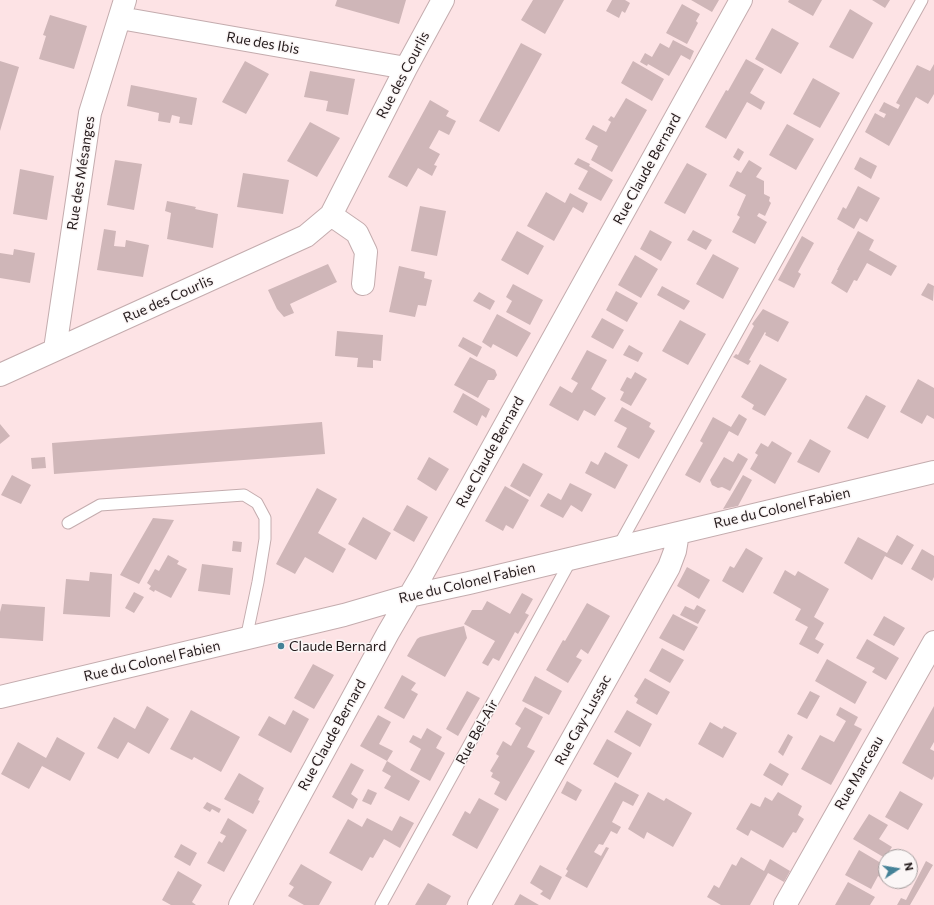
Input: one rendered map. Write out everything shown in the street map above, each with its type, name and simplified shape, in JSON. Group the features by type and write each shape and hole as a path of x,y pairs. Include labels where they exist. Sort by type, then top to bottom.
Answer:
{"street":[{"name":"Rue des Courlis","path":"0,375 306,236 331,215 406,68 443,0"},
{"name":"Rue Claude Bernard","path":"240,905 409,596 741,0"},
{"name":"Rue des Ibis","path":"122,9 406,68"},
{"name":"Rue des Mésanges","path":"55,349 90,113 122,9"},
{"path":"331,215 357,233 366,252 364,284"},
{"name":"Rue du Colonel Fabien","path":"0,697 344,615 409,596 934,472"},
{"name":"Rue Gay-Lussac","path":"479,905 669,567 678,532"},
{"name":"Rue Marceau","path":"785,905 934,642"}],"lane":[{"path":"618,547 922,0"},
{"path":"68,523 100,505 244,495 253,500 265,518 266,540 246,639"},
{"name":"Rue Bel-Air","path":"381,905 572,558"}],"building":[{"path":"337,0 406,0 399,24 335,6"},
{"path":"533,0 564,0 545,34 521,20"},
{"path":"612,0 625,0 630,3 625,13 622,11 619,18 606,11"},
{"path":"691,0 719,0 712,12"},
{"path":"789,0 822,0 813,16 788,2"},
{"path":"872,0 890,0 885,8"},
{"path":"682,4 700,14 696,21 698,23 687,44 666,33"},
{"path":"850,9 873,23 853,59 829,47"},
{"path":"50,15 87,26 74,69 39,59 46,36 43,35"},
{"path":"772,28 799,43 781,74 755,59"},
{"path":"673,40 694,51 690,60 681,55 669,76 648,64 647,66 640,62 645,53 652,57 660,43 669,48"},
{"path":"521,43 542,54 499,132 479,121"},
{"path":"746,59 764,69 750,93 765,102 761,110 747,102 726,139 705,127"},
{"path":"0,61 19,67 0,131"},
{"path":"245,61 269,74 246,114 222,102"},
{"path":"633,61 664,79 652,101 621,83"},
{"path":"934,64 934,94 928,104 916,97 889,146 865,132 875,113 884,118 886,114 879,111 884,102 898,109 900,105 896,103 917,65 930,71"},
{"path":"310,71 355,79 348,115 326,111 328,101 304,97"},
{"path":"813,78 840,93 820,128 793,114"},
{"path":"131,85 197,98 192,125 179,123 180,117 172,115 170,123 158,121 159,113 127,106"},
{"path":"626,98 647,110 612,172 591,160 598,146 585,139 593,125 606,132 611,122 608,120 611,116 614,118"},
{"path":"430,100 449,111 446,116 456,121 449,135 439,130 429,148 440,154 434,165 437,166 432,176 418,168 407,187 388,177"},
{"path":"310,122 340,138 317,177 287,161"},
{"path":"787,124 814,139 796,170 769,155"},
{"path":"738,148 744,152 739,161 733,157"},
{"path":"860,157 877,166 871,179 854,169"},
{"path":"578,158 590,164 589,166 613,180 601,201 578,189 588,171 574,164"},
{"path":"115,160 142,164 134,210 107,205"},
{"path":"749,160 762,168 756,177 764,181 764,194 770,197 769,201 771,203 765,216 759,213 757,216 767,222 755,244 732,232 740,217 737,215 746,195 729,186 737,171 741,173"},
{"path":"687,163 707,174 685,214 664,203"},
{"path":"20,169 54,176 47,220 13,214"},
{"path":"243,173 289,180 283,214 237,207"},
{"path":"858,186 880,198 867,222 860,218 854,229 837,219 843,207 846,209"},
{"path":"546,192 565,203 570,193 588,203 583,213 573,207 554,241 527,226"},
{"path":"167,201 196,207 195,209 218,214 213,248 167,239 171,213 165,211"},
{"path":"420,206 446,211 437,256 411,251"},
{"path":"104,229 116,231 114,246 125,247 126,240 149,245 143,277 97,270"},
{"path":"650,230 672,242 661,261 640,249"},
{"path":"693,230 712,240 706,250 687,240"},
{"path":"517,231 544,246 528,275 501,260"},
{"path":"858,231 874,240 869,250 897,266 891,276 867,263 857,281 854,280 847,293 831,283"},
{"path":"802,236 814,243 798,272 801,274 794,288 778,280"},
{"path":"14,249 35,253 30,283 0,278 0,253 13,255"},
{"path":"713,254 739,268 723,299 696,284"},
{"path":"635,255 658,269 641,298 618,285"},
{"path":"328,264 337,282 290,304 294,313 284,317 277,309 268,290"},
{"path":"399,266 425,272 424,278 432,280 426,306 418,305 415,317 389,312"},
{"path":"928,283 934,286 933,301 921,295"},
{"path":"513,284 543,300 530,325 506,312 512,301 506,297"},
{"path":"662,286 690,301 684,310 657,295"},
{"path":"616,291 638,303 627,322 606,310"},
{"path":"479,292 495,301 490,310 473,301"},
{"path":"763,309 789,322 778,342 765,335 765,332 749,360 751,361 748,365 733,357 736,354 738,355 754,326 752,324"},
{"path":"497,314 531,333 517,357 493,344 491,348 482,342"},
{"path":"602,318 624,330 613,349 591,337"},
{"path":"680,320 706,334 688,365 662,351"},
{"path":"337,331 383,335 381,361 373,360 373,368 357,367 358,358 335,356"},
{"path":"463,337 482,347 477,357 458,346"},
{"path":"629,345 643,353 638,362 623,355"},
{"path":"587,350 607,360 591,389 606,398 595,416 584,410 578,421 549,405 560,386 572,393 578,383 571,379"},
{"path":"470,357 495,370 497,375 494,380 488,380 478,398 454,385"},
{"path":"760,364 787,379 765,416 752,409 754,405 741,397"},
{"path":"635,372 647,379 631,406 620,400 624,392 620,390 627,377 631,379"},
{"path":"918,379 934,388 934,419 927,415 922,424 900,412"},
{"path":"463,393 490,409 486,418 482,415 477,426 453,412"},
{"path":"866,395 886,406 868,439 847,428"},
{"path":"622,407 651,423 649,427 655,431 639,459 617,447 627,428 614,421"},
{"path":"739,414 747,419 738,436 729,431 700,483 685,475 703,443 700,441 713,417 731,427"},
{"path":"322,422 325,454 54,474 52,443"},
{"path":"0,424 10,436 0,444"},
{"path":"810,439 831,451 819,473 797,462"},
{"path":"772,441 792,453 775,484 750,469 758,455 755,453 761,443 768,447"},
{"path":"605,452 628,465 615,489 585,473 591,461 598,465"},
{"path":"738,453 748,459 730,491 722,487 718,488 712,485 710,480 724,457 733,462"},
{"path":"45,457 46,468 32,469 31,458"},
{"path":"429,457 449,469 436,491 417,479"},
{"path":"523,463 543,474 530,497 510,486"},
{"path":"12,475 31,485 21,504 1,495"},
{"path":"743,475 752,480 738,506 723,509"},
{"path":"570,483 592,494 582,512 571,505 563,518 540,506 548,493 561,500"},
{"path":"505,486 529,500 513,529 506,525 503,531 485,521"},
{"path":"317,488 337,499 318,533 346,549 333,573 305,557 295,574 276,564"},
{"path":"407,505 428,517 414,542 393,530"},
{"path":"363,517 391,533 376,560 348,544"},
{"path":"153,518 174,520 139,584 120,575"},
{"path":"897,535 914,545 902,565 885,556 872,580 844,563 858,537 887,553"},
{"path":"233,541 242,542 241,552 232,551"},
{"path":"746,548 763,558 743,593 722,581 730,566 734,568"},
{"path":"922,549 934,556 934,577 932,581 911,569"},
{"path":"168,555 179,561 177,564 187,569 171,598 155,590 154,592 149,589 151,586 147,583 155,569 159,571"},
{"path":"202,564 233,568 230,595 198,591"},
{"path":"687,567 710,580 699,599 677,586"},
{"path":"785,570 795,576 798,571 829,589 814,617 824,623 815,639 824,644 818,654 799,644 808,627 795,620 801,609 773,593"},
{"path":"90,572 112,574 110,617 63,614 66,579 89,581"},
{"path":"134,592 144,597 134,613 125,608"},
{"path":"522,593 533,599 525,613 529,615 518,634 515,632 499,661 493,658 488,666 482,663 495,641 464,624 472,610 482,610 487,601 510,614"},
{"path":"587,603 610,616 588,654 581,649 576,657 582,660 568,683 546,670"},
{"path":"2,604 45,607 43,641 0,638 0,612"},
{"path":"697,605 706,610 698,624 680,615 685,606 694,610"},
{"path":"673,614 698,627 684,651 659,638"},
{"path":"884,616 905,628 894,646 873,635"},
{"path":"464,626 467,638 445,677 407,656 417,639 420,637"},
{"path":"867,639 899,658 886,680 872,672 875,668 856,658"},
{"path":"662,648 684,660 670,683 649,671"},
{"path":"827,659 867,682 855,704 815,681"},
{"path":"313,664 334,675 314,709 294,698"},
{"path":"402,675 416,683 411,690 418,694 404,719 384,708"},
{"path":"535,676 562,691 549,715 522,701"},
{"path":"645,678 670,692 657,715 636,703 638,699 634,696"},
{"path":"467,691 480,698 458,736 446,729"},
{"path":"810,691 820,696 807,719 797,714"},
{"path":"147,706 169,719 149,754 128,742 118,759 97,748 114,717 135,729"},
{"path":"934,706 934,742 930,749 934,751 934,776 932,780 902,763"},
{"path":"525,707 543,717 527,747 535,751 506,801 494,794 500,782 491,777 493,773 490,771 499,756 496,754 503,741 511,746 521,728 515,724"},
{"path":"840,707 858,717 854,725 862,729 831,785 801,769 820,735 834,742 846,721 836,715"},
{"path":"191,710 240,737 221,772 194,757 192,760 170,749"},
{"path":"293,710 309,719 291,753 258,735 269,716 285,725"},
{"path":"627,710 652,724 640,747 614,732"},
{"path":"378,715 391,722 379,744 393,751 387,761 360,746"},
{"path":"710,722 722,729 724,726 737,733 723,758 698,744"},
{"path":"427,728 442,737 436,748 445,753 430,781 410,770 421,749 409,742 413,735 421,739"},
{"path":"788,734 793,737 783,756 778,752"},
{"path":"57,737 85,753 70,781 42,766 29,789 1,774 18,742 46,758"},
{"path":"607,739 632,753 618,778 593,764"},
{"path":"387,761 420,781 409,801 384,788 391,776 382,771"},
{"path":"351,763 364,770 351,794 358,799 353,809 332,797"},
{"path":"770,763 789,774 782,786 763,775"},
{"path":"239,773 264,788 258,800 260,801 253,814 224,799"},
{"path":"567,781 582,790 576,801 561,793"},
{"path":"615,782 639,795 633,806 623,801 612,822 621,827 617,834 611,831 603,845 599,844 594,852 601,856 606,847 609,848 587,888 565,876 568,871 566,869"},
{"path":"368,789 377,793 371,805 362,801"},
{"path":"900,791 923,804 908,830 885,817"},
{"path":"648,792 664,801 666,798 692,813 673,847 647,832 644,839 628,829"},
{"path":"778,792 802,806 798,815 804,819 796,833 793,832 783,848 751,830 748,836 736,829 751,803 760,807 765,797 772,801"},
{"path":"479,798 499,809 477,849 452,835 465,811 470,814"},
{"path":"207,802 221,809 219,813 212,809 210,812 203,808"},
{"path":"869,814 888,825 879,839 892,847 891,849 878,849 878,854 853,839"},
{"path":"400,816 414,823 400,848 384,839 373,858 370,857 362,871 329,853 348,819 362,827 367,818 392,831"},
{"path":"228,818 247,830 224,872 207,863 219,841 222,843 226,836 220,833"},
{"path":"181,844 197,853 190,866 174,857"},
{"path":"859,850 878,861 878,876 871,889 845,875"},
{"path":"741,857 764,871 770,859 790,871 784,882 768,873 750,905 721,905 707,897 714,885 719,888 732,864 736,866"},
{"path":"926,861 933,865 910,905 897,905 901,898 906,900 912,889 918,889 918,877"},
{"path":"301,864 332,882 319,905 304,905 288,896 294,887 289,884"},
{"path":"540,865 562,877 550,900 540,894 543,891 530,883"},
{"path":"178,871 202,885 192,902 196,905 171,905 162,900"},
{"path":"848,882 875,897 870,905 835,905"},
{"path":"428,883 451,896 446,905 415,905"},
{"path":"520,894 539,905 514,905"}],"place":[{"name":"Claude Bernard","path":"281,646"}]}
